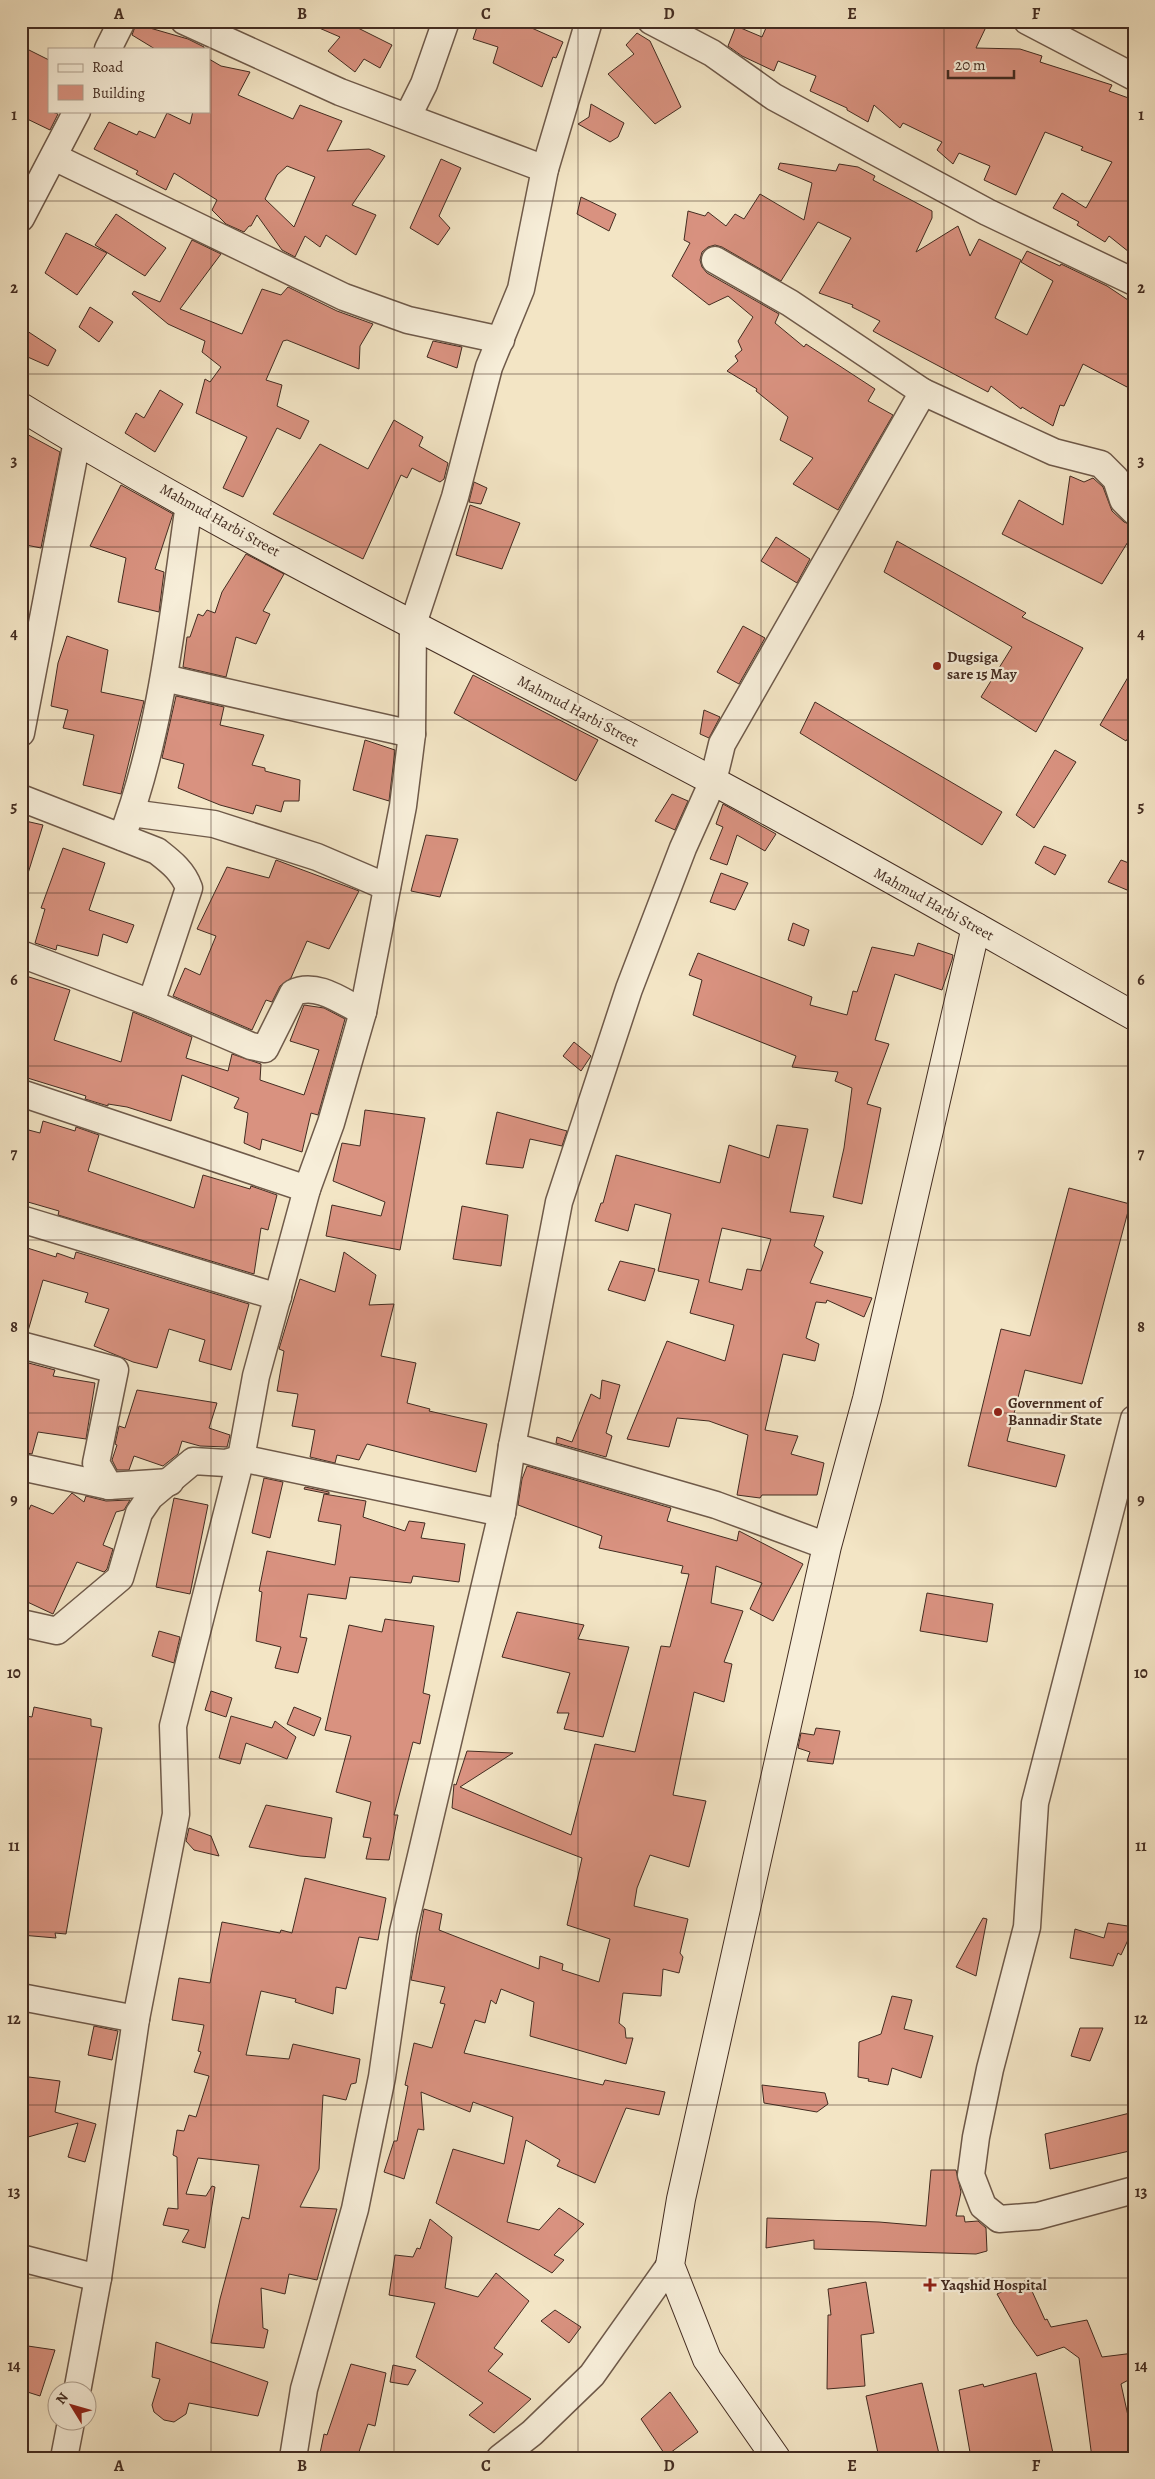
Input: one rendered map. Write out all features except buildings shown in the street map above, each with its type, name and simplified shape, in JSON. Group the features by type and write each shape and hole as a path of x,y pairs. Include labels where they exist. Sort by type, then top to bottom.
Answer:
{"street":[{"path":"108,48 122,21"},
{"path":"184,21 340,92 545,169"},
{"path":"408,116 424,84 446,21"},
{"path":"79,2382 98,2278 136,2019 176,1814 173,1726 241,1458 256,1376 307,1189 331,1123 363,1012 403,806 412,734 413,624 455,497 489,368 521,289 545,169 590,21"},
{"path":"651,21 712,53 774,96 987,212 1134,282"},
{"path":"1027,21 1134,78"},
{"path":"21,218 76,112"},
{"path":"54,157 344,297 408,320 501,340"},
{"path":"715,260 790,303 923,392 1054,452 1101,464 1116,479 1123,500 1134,510"},
{"path":"293,2458 304,2389 355,2208 382,2077 404,1932 502,1512 512,1446 559,1202 629,989 683,848 713,781 722,744 923,392"},
{"name":"Mahmud Harbi Street","path":"21,407 189,504 713,781 1134,1016"},
{"path":"21,733 77,441"},
{"path":"122,837 131,813 164,678 189,504"},
{"path":"164,678 412,734"},
{"path":"21,798 157,851 175,864 185,877 189,888 151,1003"},
{"path":"131,813 214,824 317,857 387,888"},
{"path":"500,2458 532,2433 592,2375 670,2264 681,2199 827,1546 867,1399 976,927"},
{"path":"21,954 151,1003 251,1046 265,1048 294,994 301,989 316,989 363,1012"},
{"path":"21,1093 307,1189"},
{"path":"21,1219 278,1297"},
{"path":"21,1345 115,1370 96,1463 108,1486"},
{"path":"1134,1419 1034,1802 1027,1927 990,2069 976,2137 971,2175 984,2206 999,2219 1038,2216 1134,2190"},
{"path":"512,1446 716,1505 827,1546"},
{"path":"21,1623 57,1631 120,1578 139,1513 150,1498 193,1461 226,1463 241,1458 502,1512"},
{"path":"21,1466 108,1486 170,1482"},
{"path":"21,1997 136,2019"},
{"path":"21,2258 98,2278"},
{"path":"670,2264 706,2359 776,2458"},
{"path":"64,2458 69,2432"}],"place":[{"name":"Dugsiga sare 15 May","path":"937,666"},
{"name":"Government of Bannadir State","path":"998,1412"},
{"name":"Yaqshid Hospital","path":"930,2285"}]}
